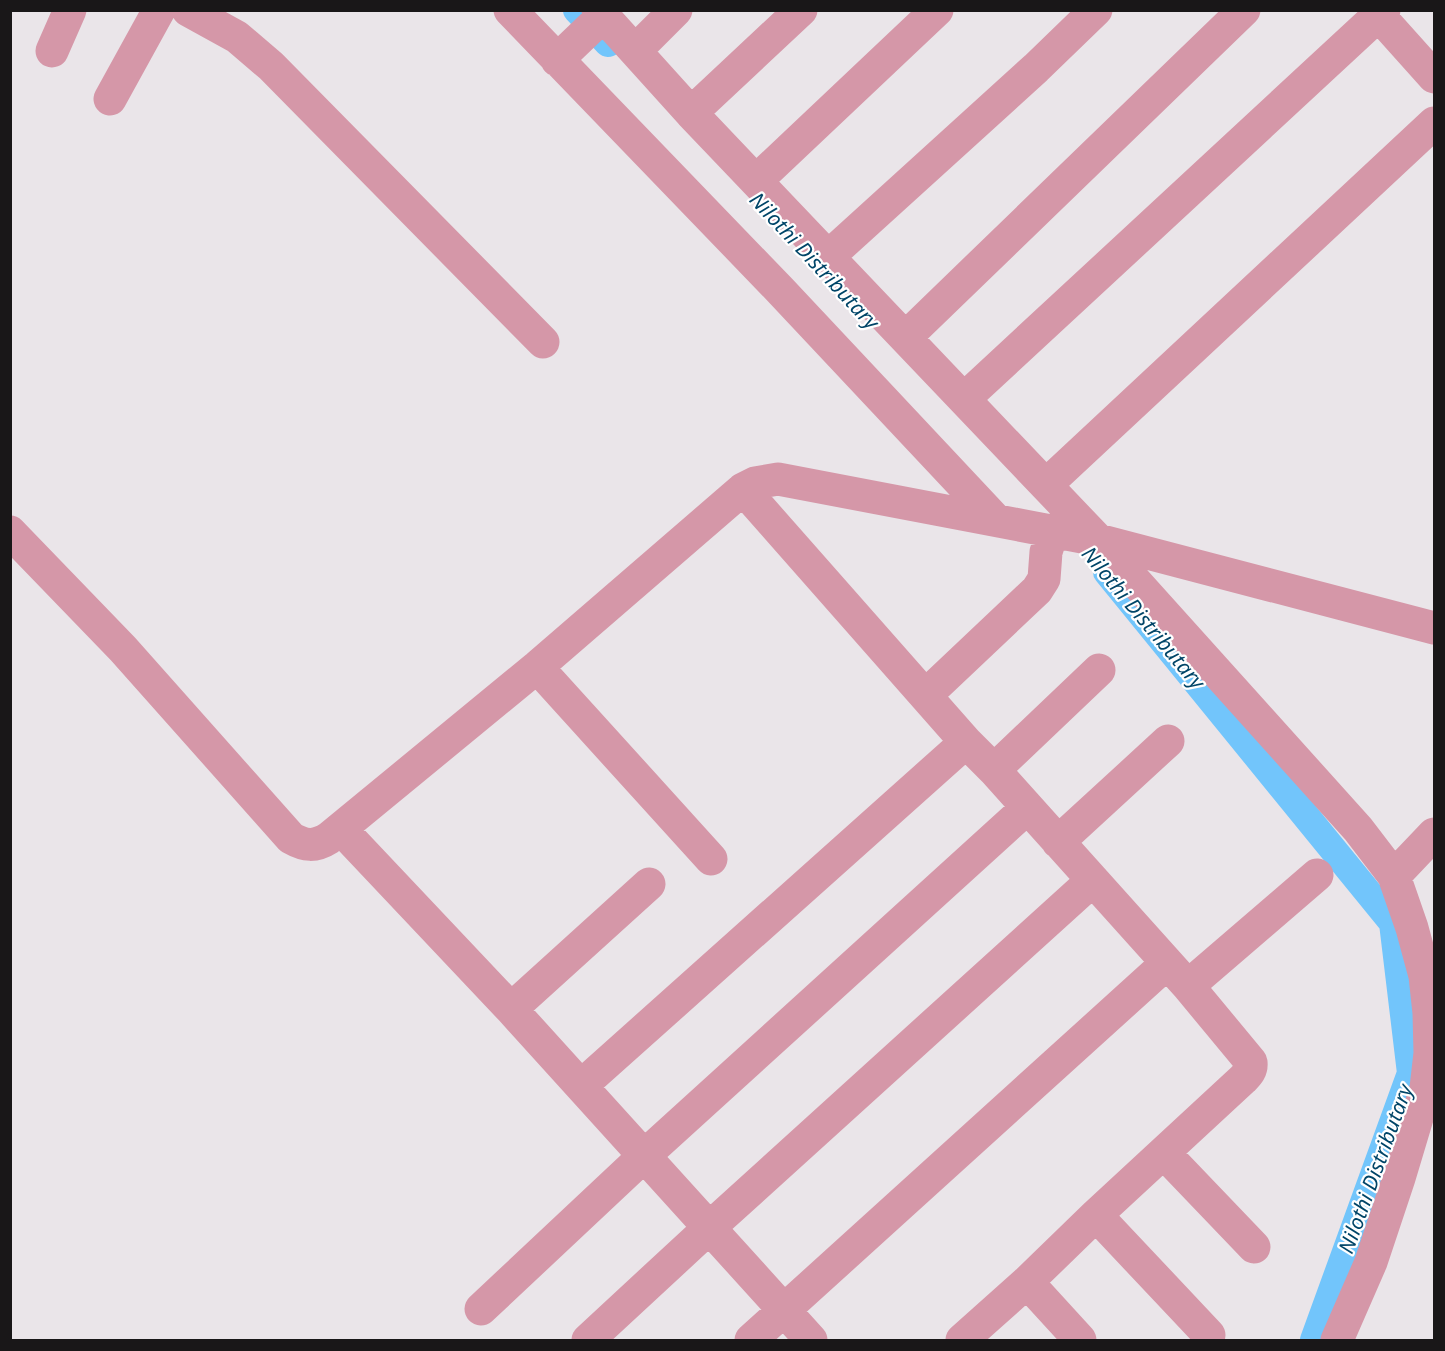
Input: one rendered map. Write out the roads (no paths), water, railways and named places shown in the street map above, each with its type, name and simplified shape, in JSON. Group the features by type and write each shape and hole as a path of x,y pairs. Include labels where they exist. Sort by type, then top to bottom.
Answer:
{"street":[{"path":"52,51 70,10"},
{"path":"110,99 159,10"},
{"path":"188,10 228,19 237,37 271,66 543,342"},
{"path":"510,10 562,55 995,519"},
{"path":"636,50 676,10"},
{"path":"692,113 801,10"},
{"path":"756,181 937,10"},
{"path":"829,256 1036,68 1096,10"},
{"path":"906,337 1244,10"},
{"path":"964,399 1379,12 1434,77"},
{"path":"562,55 598,17 636,50 756,181 1047,484 1358,830 1394,876 1430,981 1430,1053 1426,1088 1371,1262 1337,1341"},
{"path":"1047,484 1434,123"},
{"path":"10,532 123,649 291,838 301,844 318,845 341,829 537,667 743,489 755,483 778,479 1097,540 1434,628"},
{"path":"743,489 966,742 1178,974 1248,1057 1251,1067 1243,1079 1096,1215 1028,1282 962,1341"},
{"path":"926,695 1037,590 1044,579 1046,552 1054,531"},
{"path":"537,667 711,859"},
{"path":"993,770 1099,670"},
{"path":"1058,842 1168,741"},
{"path":"581,1086 966,742"},
{"path":"481,1309 644,1156 1027,808"},
{"path":"341,829 511,1009 810,1341"},
{"path":"1394,876 1434,834"},
{"path":"751,1341 1178,974 1317,875"},
{"path":"588,1341 709,1228 1093,880"},
{"path":"511,1009 649,884"},
{"path":"1164,1153 1254,1247"},
{"path":"1096,1215 1209,1335"},
{"path":"1028,1282 1080,1341"}],"waterway":[{"name":"Nilothi Distributary","path":"577,10 608,43"},
{"name":"Nilothi Distributary","path":"1107,572 1393,923 1411,1073 1314,1340"}]}
